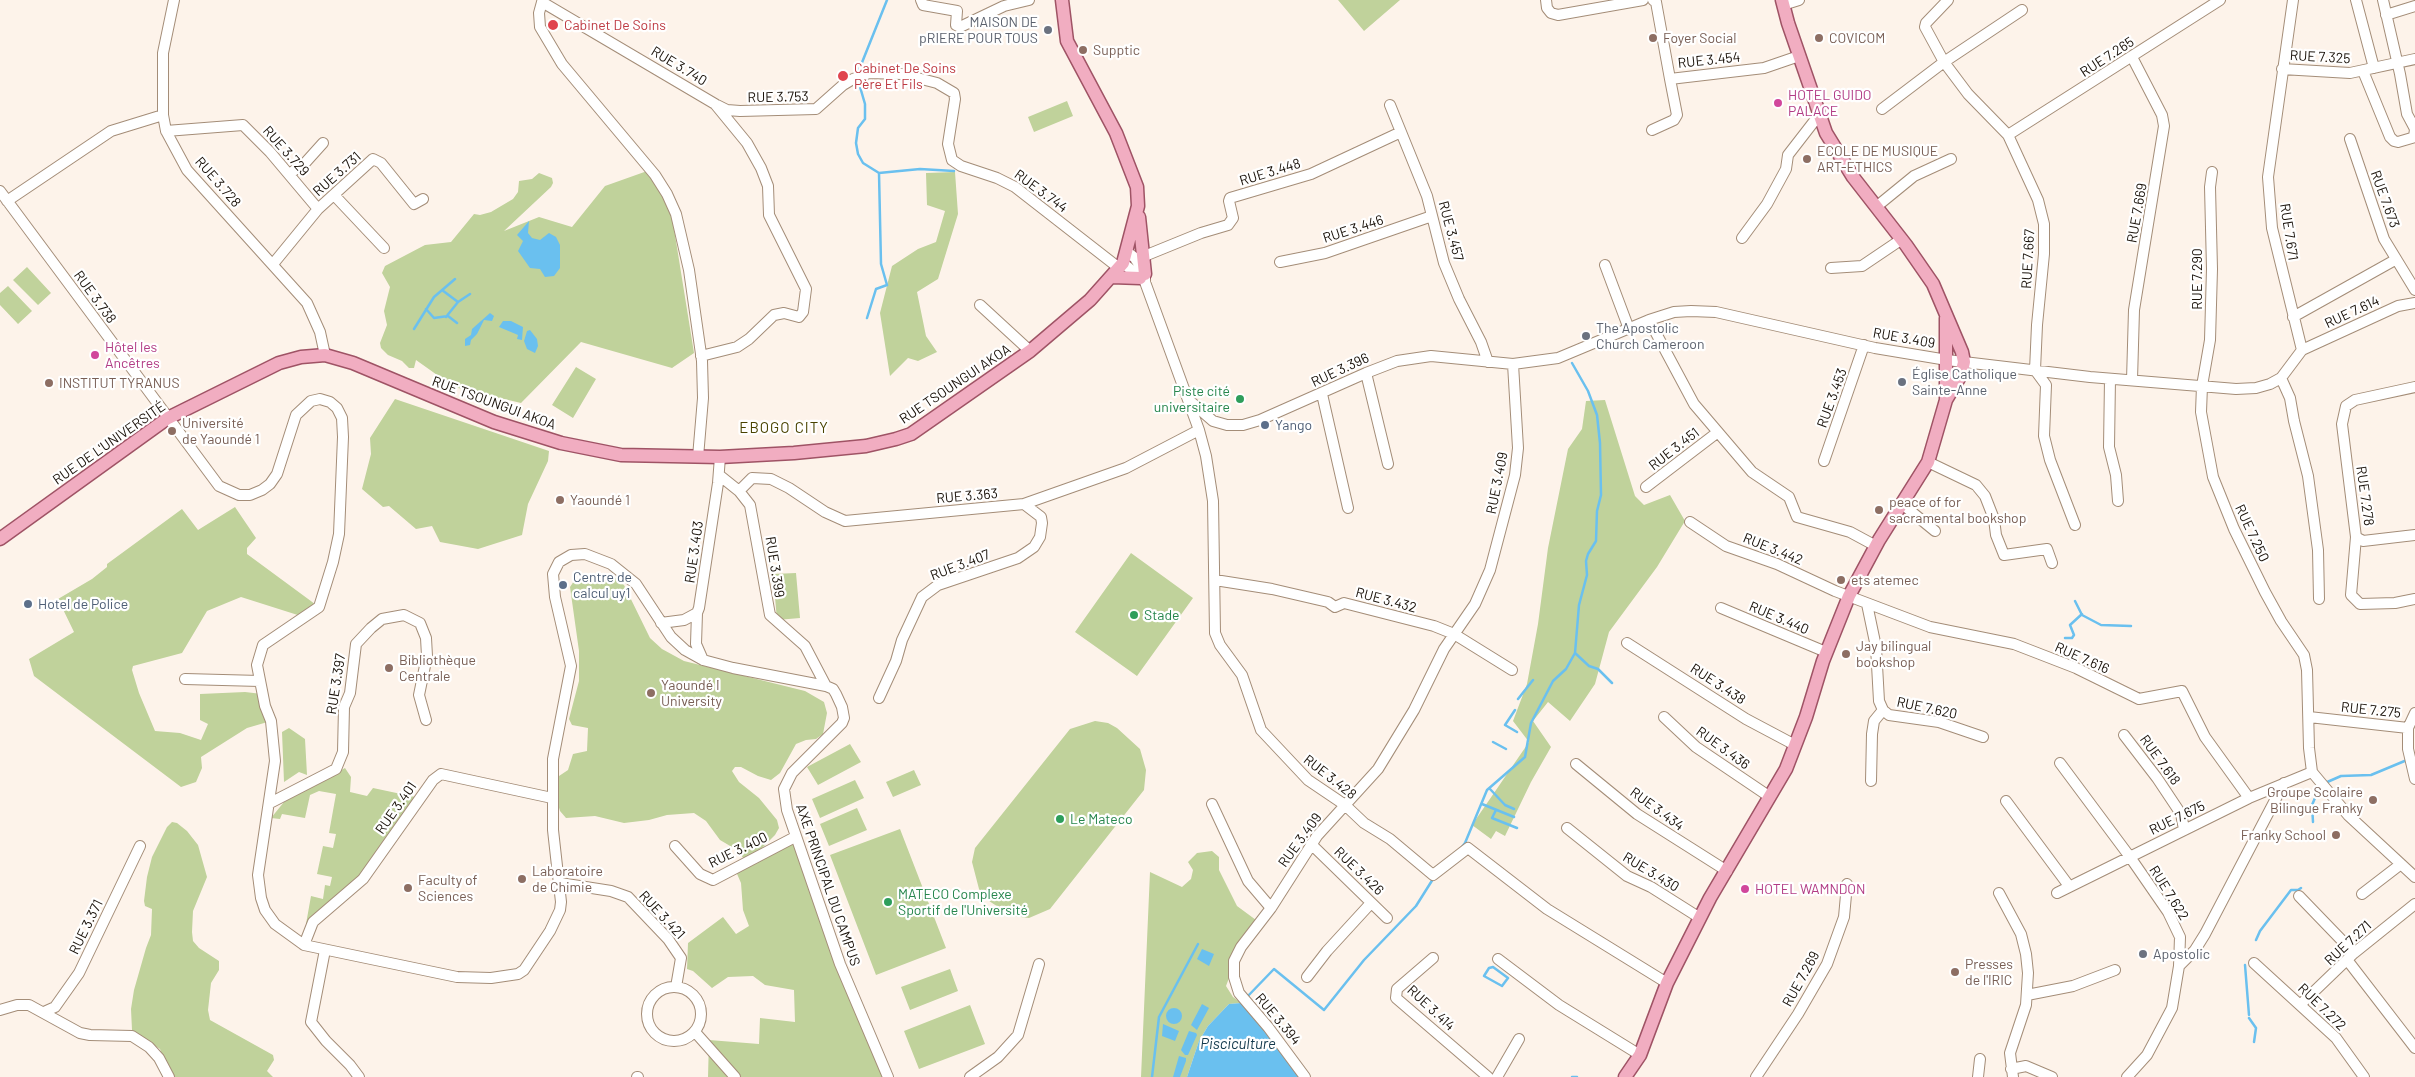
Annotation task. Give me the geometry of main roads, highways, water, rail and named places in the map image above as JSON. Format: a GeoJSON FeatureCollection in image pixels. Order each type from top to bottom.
{"type":"FeatureCollection","features":[{"type":"Feature","properties":{"kind":"main road","name":"RUE TSOUNGUI AKOA"},"geometry":{"type":"LineString","coordinates":[[326,355],[353,363],[494,422],[561,443],[621,455],[720,457],[866,446],[896,440],[924,426],[1030,351],[1090,300],[1120,265],[1138,206],[1137,188],[1116,133],[1067,41],[1062,0]]}},
{"type":"Feature","properties":{"kind":"main road"},"geometry":{"type":"LineString","coordinates":[[1782,2],[1819,115],[1838,155],[1902,239],[1932,284],[1962,352],[1964,362],[1961,375],[1946,400]]}},
{"type":"Feature","properties":{"kind":"main road"},"geometry":{"type":"LineString","coordinates":[[1120,265],[1143,278],[1138,206]]}},
{"type":"Feature","properties":{"kind":"main road"},"geometry":{"type":"LineString","coordinates":[[1625,1077],[1640,1055],[1666,984],[1700,918],[1786,769],[1826,652],[1849,596],[1876,546],[1928,462],[1946,400],[1946,318]]}},
{"type":"Feature","properties":{"kind":"main road","name":"RUE DE L'UNIVERSITÉ"},"geometry":{"type":"LineString","coordinates":[[0,539],[168,418],[279,363],[301,357],[326,355]]}},
{"type":"Feature","properties":{"kind":"water"},"geometry":{"type":"Polygon","coordinates":[[[529,221],[528,233],[532,238],[540,240],[549,233],[556,237],[560,245],[560,268],[554,276],[545,277],[540,269],[530,268],[518,251],[523,241],[517,235],[529,221]]]}},
{"type":"Feature","properties":{"kind":"water"},"geometry":{"type":"Polygon","coordinates":[[[490,313],[494,316],[492,321],[484,320],[477,334],[471,340],[470,345],[465,346],[465,339],[471,335],[472,329],[490,313]]]}},
{"type":"Feature","properties":{"kind":"water"},"geometry":{"type":"Polygon","coordinates":[[[503,321],[511,321],[523,327],[522,340],[517,339],[518,335],[499,327],[503,321]]]}},
{"type":"Feature","properties":{"kind":"water"},"geometry":{"type":"Polygon","coordinates":[[[530,330],[537,339],[538,346],[535,353],[527,349],[524,341],[527,331],[530,330]]]}},
{"type":"Feature","properties":{"kind":"water"},"geometry":{"type":"Polygon","coordinates":[[[1202,949],[1214,954],[1209,966],[1197,959],[1202,949]]]}},
{"type":"Feature","properties":{"kind":"water","name":"Pisciculture"},"geometry":{"type":"Polygon","coordinates":[[[1241,1003],[1262,1022],[1302,1077],[1187,1077],[1199,1041],[1208,1026],[1229,1004],[1241,1003]]]}},
{"type":"Feature","properties":{"kind":"water"},"geometry":{"type":"Polygon","coordinates":[[[1202,1004],[1209,1008],[1197,1030],[1191,1025],[1202,1004]]]}},
{"type":"Feature","properties":{"kind":"water"},"geometry":{"type":"Polygon","coordinates":[[[1171,1008],[1177,1008],[1182,1013],[1180,1022],[1171,1024],[1166,1019],[1166,1013],[1171,1008]]]}},
{"type":"Feature","properties":{"kind":"water"},"geometry":{"type":"Polygon","coordinates":[[[1163,1024],[1179,1031],[1175,1041],[1162,1036],[1163,1024]]]}},
{"type":"Feature","properties":{"kind":"water"},"geometry":{"type":"Polygon","coordinates":[[[1189,1031],[1197,1035],[1188,1055],[1185,1055],[1181,1050],[1189,1031]]]}},
{"type":"Feature","properties":{"kind":"water"},"geometry":{"type":"Polygon","coordinates":[[[1179,1056],[1186,1058],[1186,1061],[1180,1077],[1173,1077],[1179,1056]]]}},
{"type":"Feature","properties":{"kind":"waterway"},"geometry":{"type":"LineString","coordinates":[[857,75],[887,0]]}},
{"type":"Feature","properties":{"kind":"waterway"},"geometry":{"type":"LineString","coordinates":[[858,80],[865,104],[865,119],[858,128],[856,143],[858,154],[863,163],[879,173],[920,169],[954,171]]}},
{"type":"Feature","properties":{"kind":"waterway"},"geometry":{"type":"LineString","coordinates":[[867,318],[876,289],[887,285],[881,264],[879,173]]}},
{"type":"Feature","properties":{"kind":"waterway"},"geometry":{"type":"LineString","coordinates":[[414,329],[434,297],[455,279]]}},
{"type":"Feature","properties":{"kind":"waterway"},"geometry":{"type":"LineString","coordinates":[[442,290],[458,302]]}},
{"type":"Feature","properties":{"kind":"waterway"},"geometry":{"type":"LineString","coordinates":[[446,317],[458,302],[470,294]]}},
{"type":"Feature","properties":{"kind":"waterway"},"geometry":{"type":"LineString","coordinates":[[426,309],[434,318],[448,316],[457,323]]}},
{"type":"Feature","properties":{"kind":"waterway"},"geometry":{"type":"LineString","coordinates":[[1462,847],[1487,790],[1525,757],[1531,723],[1553,681],[1566,669],[1575,653],[1579,605],[1587,575],[1586,561],[1596,541],[1597,511],[1601,495],[1600,443],[1597,415],[1588,391],[1572,363]]}},
{"type":"Feature","properties":{"kind":"waterway"},"geometry":{"type":"LineString","coordinates":[[2075,601],[2082,615],[2101,625],[2131,626]]}},
{"type":"Feature","properties":{"kind":"waterway"},"geometry":{"type":"LineString","coordinates":[[2065,638],[2072,638],[2074,635],[2070,625],[2082,614]]}},
{"type":"Feature","properties":{"kind":"waterway"},"geometry":{"type":"LineString","coordinates":[[1575,653],[1589,666],[1598,669],[1612,683]]}},
{"type":"Feature","properties":{"kind":"waterway"},"geometry":{"type":"LineString","coordinates":[[1518,699],[1533,680]]}},
{"type":"Feature","properties":{"kind":"waterway"},"geometry":{"type":"LineString","coordinates":[[1515,710],[1505,725],[1517,732]]}},
{"type":"Feature","properties":{"kind":"waterway"},"geometry":{"type":"LineString","coordinates":[[1493,742],[1506,749]]}},
{"type":"Feature","properties":{"kind":"waterway"},"geometry":{"type":"LineString","coordinates":[[2325,783],[2341,776],[2371,775],[2407,760]]}},
{"type":"Feature","properties":{"kind":"waterway"},"geometry":{"type":"LineString","coordinates":[[1490,789],[1505,805],[1514,809]]}},
{"type":"Feature","properties":{"kind":"waterway"},"geometry":{"type":"LineString","coordinates":[[2313,822],[2312,805],[2318,791]]}},
{"type":"Feature","properties":{"kind":"waterway"},"geometry":{"type":"LineString","coordinates":[[1482,804],[1514,817]]}},
{"type":"Feature","properties":{"kind":"waterway"},"geometry":{"type":"LineString","coordinates":[[1496,810],[1492,818],[1517,828]]}},
{"type":"Feature","properties":{"kind":"waterway"},"geometry":{"type":"LineString","coordinates":[[1246,998],[1274,969],[1324,1010],[1364,960],[1416,906],[1433,879]]}},
{"type":"Feature","properties":{"kind":"waterway"},"geometry":{"type":"LineString","coordinates":[[2256,940],[2260,931],[2291,890],[2301,888]]}},
{"type":"Feature","properties":{"kind":"waterway"},"geometry":{"type":"LineString","coordinates":[[1152,1077],[1159,1017],[1198,944]]}},
{"type":"Feature","properties":{"kind":"waterway"},"geometry":{"type":"LineString","coordinates":[[2245,965],[2249,1015]]}},
{"type":"Feature","properties":{"kind":"waterway"},"geometry":{"type":"LineString","coordinates":[[1493,967],[1508,978],[1502,986],[1484,976],[1489,968],[1493,967]]}},
{"type":"Feature","properties":{"kind":"waterway"},"geometry":{"type":"LineString","coordinates":[[2249,1018],[2256,1028],[2254,1042]]}},
{"type":"Feature","properties":{"kind":"waterway"},"geometry":{"type":"LineString","coordinates":[[1572,1077],[1577,1077]]}},
{"type":"Feature","properties":{"kind":"place","name":"Cabinet De Soins"},"geometry":{"type":"Point","coordinates":[553,25]}},
{"type":"Feature","properties":{"kind":"place","name":"MAISON DE pRIERE POUR TOUS"},"geometry":{"type":"Point","coordinates":[1048,30]}},
{"type":"Feature","properties":{"kind":"place","name":"Foyer Social"},"geometry":{"type":"Point","coordinates":[1653,38]}},
{"type":"Feature","properties":{"kind":"place","name":"COVICOM"},"geometry":{"type":"Point","coordinates":[1819,38]}},
{"type":"Feature","properties":{"kind":"place","name":"Supptic"},"geometry":{"type":"Point","coordinates":[1083,50]}},
{"type":"Feature","properties":{"kind":"place","name":"Cabinet De Soins Père Et Fils"},"geometry":{"type":"Point","coordinates":[843,76]}},
{"type":"Feature","properties":{"kind":"place","name":"HOTEL GUIDO PALACE"},"geometry":{"type":"Point","coordinates":[1778,103]}},
{"type":"Feature","properties":{"kind":"place","name":"ECOLE DE MUSIQUE ART-ETHICS"},"geometry":{"type":"Point","coordinates":[1807,159]}},
{"type":"Feature","properties":{"kind":"place","name":"The Apostolic Church Cameroon"},"geometry":{"type":"Point","coordinates":[1586,336]}},
{"type":"Feature","properties":{"kind":"place","name":"Hôtel les Ancêtres"},"geometry":{"type":"Point","coordinates":[95,355]}},
{"type":"Feature","properties":{"kind":"place","name":"Église Catholique Sainte-Anne"},"geometry":{"type":"Point","coordinates":[1902,382]}},
{"type":"Feature","properties":{"kind":"place","name":"INSTITUT TYRANUS"},"geometry":{"type":"Point","coordinates":[49,383]}},
{"type":"Feature","properties":{"kind":"place","name":"Piste cité universitaire"},"geometry":{"type":"Point","coordinates":[1240,399]}},
{"type":"Feature","properties":{"kind":"place","name":"Yango"},"geometry":{"type":"Point","coordinates":[1265,425]}},
{"type":"Feature","properties":{"kind":"place","name":"Université de Yaoundé 1"},"geometry":{"type":"Point","coordinates":[172,431]}},
{"type":"Feature","properties":{"kind":"place","name":"Yaoundé 1"},"geometry":{"type":"Point","coordinates":[560,500]}},
{"type":"Feature","properties":{"kind":"place","name":"peace of for sacramental bookshop"},"geometry":{"type":"Point","coordinates":[1879,510]}},
{"type":"Feature","properties":{"kind":"place","name":"ets atemec"},"geometry":{"type":"Point","coordinates":[1841,580]}},
{"type":"Feature","properties":{"kind":"place","name":"Centre de calcul uy1"},"geometry":{"type":"Point","coordinates":[563,585]}},
{"type":"Feature","properties":{"kind":"place","name":"Hotel de Police"},"geometry":{"type":"Point","coordinates":[28,604]}},
{"type":"Feature","properties":{"kind":"place","name":"Stade"},"geometry":{"type":"Point","coordinates":[1134,615]}},
{"type":"Feature","properties":{"kind":"place","name":"Jay bilingual bookshop"},"geometry":{"type":"Point","coordinates":[1846,654]}},
{"type":"Feature","properties":{"kind":"place","name":"Bibliothèque Centrale"},"geometry":{"type":"Point","coordinates":[389,668]}},
{"type":"Feature","properties":{"kind":"place","name":"Yaoundé I University"},"geometry":{"type":"Point","coordinates":[651,693]}},
{"type":"Feature","properties":{"kind":"place","name":"Groupe Scolaire Bilingue Franky"},"geometry":{"type":"Point","coordinates":[2373,800]}},
{"type":"Feature","properties":{"kind":"place","name":"Le Mateco"},"geometry":{"type":"Point","coordinates":[1060,819]}},
{"type":"Feature","properties":{"kind":"place","name":"Franky School"},"geometry":{"type":"Point","coordinates":[2336,835]}},
{"type":"Feature","properties":{"kind":"place","name":"Laboratoire de Chimie"},"geometry":{"type":"Point","coordinates":[522,879]}},
{"type":"Feature","properties":{"kind":"place","name":"Faculty of Sciences"},"geometry":{"type":"Point","coordinates":[408,888]}},
{"type":"Feature","properties":{"kind":"place","name":"HOTEL WAMNDON"},"geometry":{"type":"Point","coordinates":[1745,889]}},
{"type":"Feature","properties":{"kind":"place","name":"MATECO Complexe Sportif de l'Université"},"geometry":{"type":"Point","coordinates":[888,902]}},
{"type":"Feature","properties":{"kind":"place","name":"Apostolic"},"geometry":{"type":"Point","coordinates":[2143,954]}},
{"type":"Feature","properties":{"kind":"place","name":"Presses de l'IRIC"},"geometry":{"type":"Point","coordinates":[1955,972]}},
{"type":"Feature","properties":{"kind":"district","name":"EBOGO CITY"},"geometry":{"type":"Point","coordinates":[784,428]}}]}
